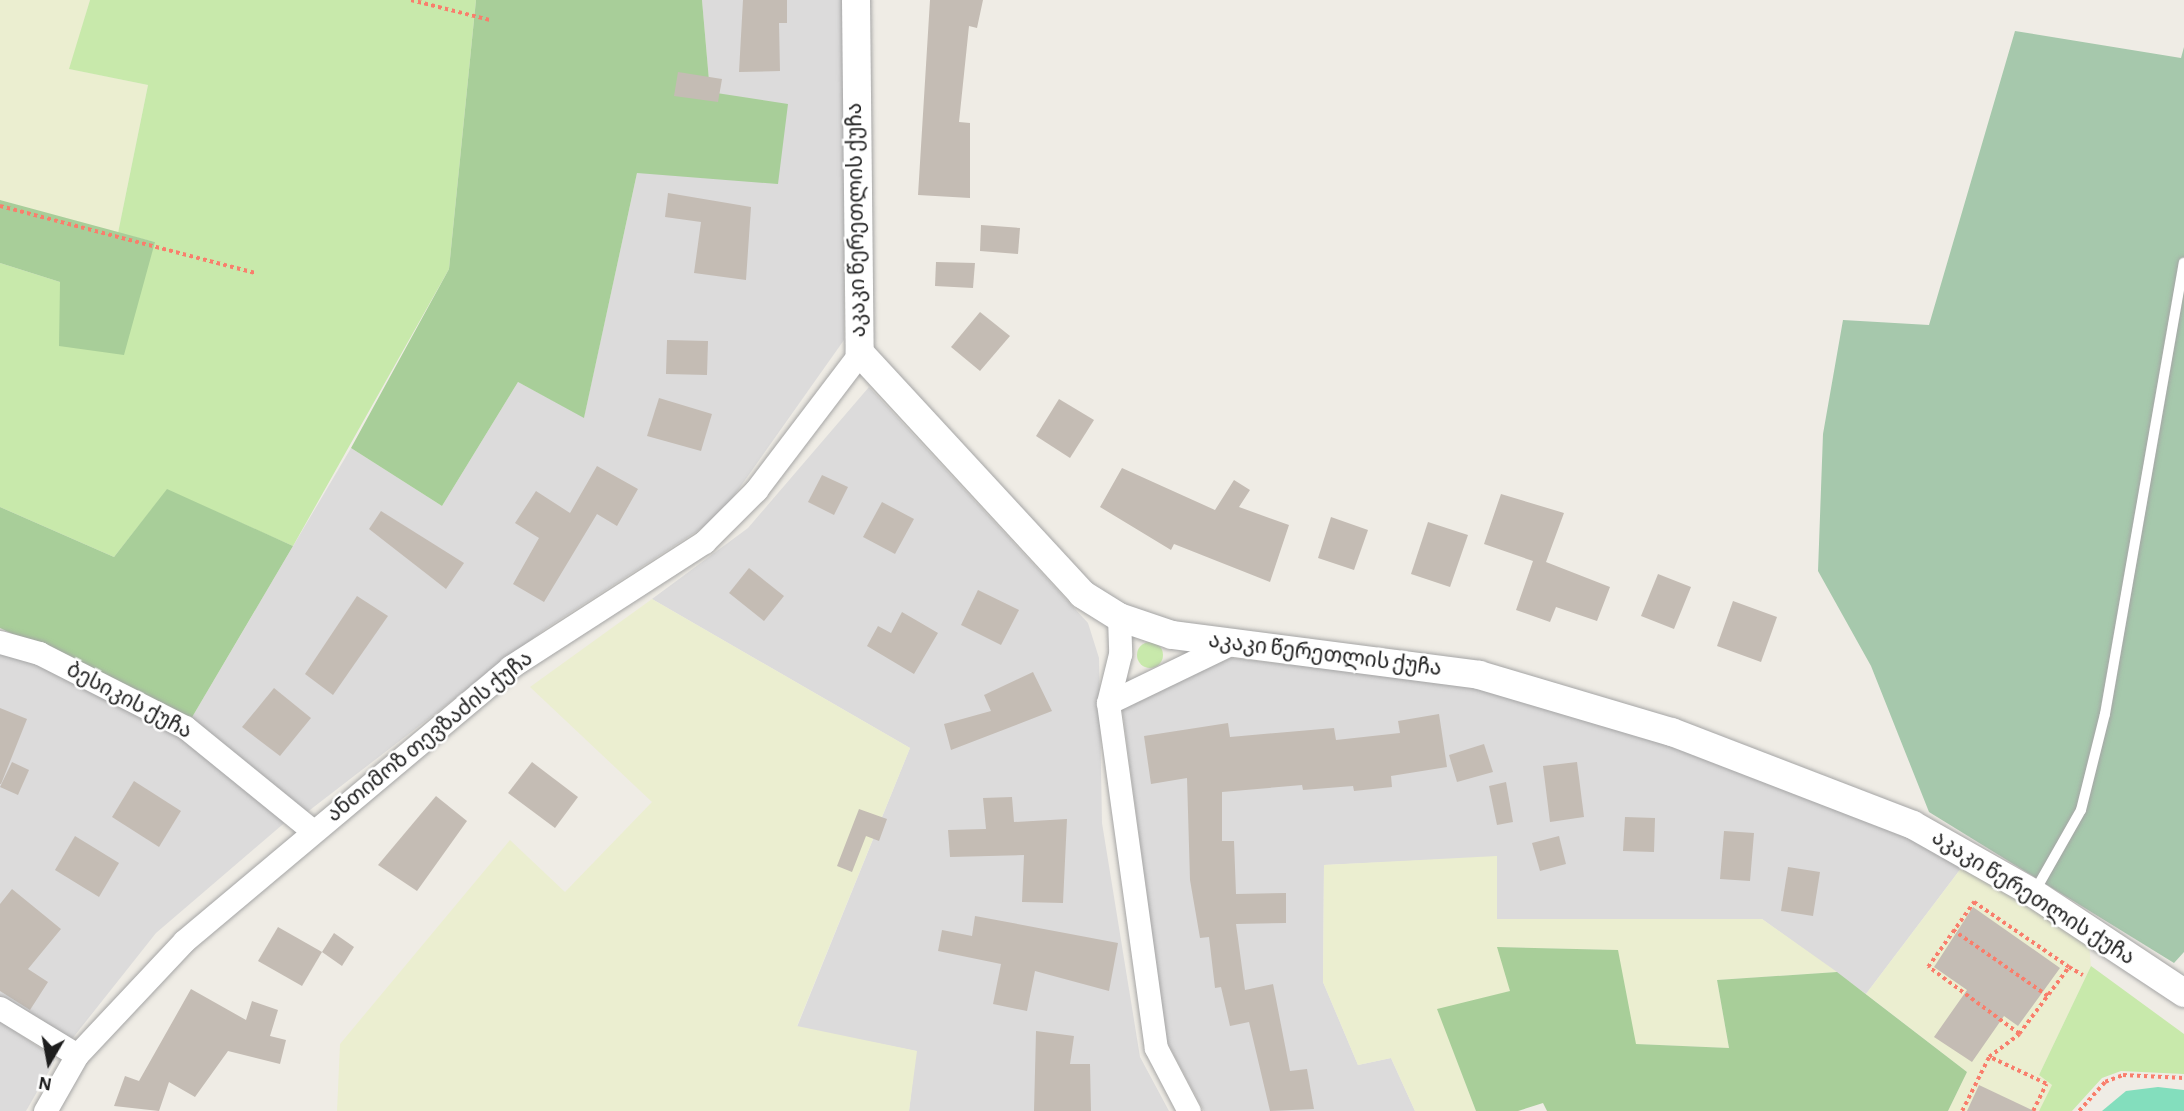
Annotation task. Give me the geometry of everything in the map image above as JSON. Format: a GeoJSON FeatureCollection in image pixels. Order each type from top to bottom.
{"type":"FeatureCollection","features":[{"type":"Feature","properties":{"kind":"street","name":"აკაკი წერეთლის ქუჩა"},"geometry":{"type":"LineString","coordinates":[[856,0],[860,353],[1045,557],[1082,594],[1119,617],[1172,635],[1479,675],[1672,732],[1913,825],[2033,894],[2184,993]]}},
{"type":"Feature","properties":{"kind":"street","name":"ანთიმოზ თევზაძის ქუჩა"},"geometry":{"type":"LineString","coordinates":[[45,1111],[77,1055],[184,941],[510,667],[704,542],[756,490],[860,353]]}},
{"type":"Feature","properties":{"kind":"street"},"geometry":{"type":"LineString","coordinates":[[1119,617],[1121,654],[1108,703],[1156,1048],[1189,1111]]}},
{"type":"Feature","properties":{"kind":"street","name":"ბესიკის ქუჩა"},"geometry":{"type":"LineString","coordinates":[[0,642],[39,653],[185,727],[313,831]]}},
{"type":"Feature","properties":{"kind":"street"},"geometry":{"type":"LineString","coordinates":[[1108,703],[1232,643]]}},
{"type":"Feature","properties":{"kind":"street"},"geometry":{"type":"LineString","coordinates":[[0,1007],[77,1055]]}},
{"type":"Feature","properties":{"kind":"lane"},"geometry":{"type":"LineString","coordinates":[[2033,894],[2081,810],[2105,714],[2184,263]]}},
{"type":"Feature","properties":{"kind":"path"},"geometry":{"type":"LineString","coordinates":[[411,0],[490,20]]}},
{"type":"Feature","properties":{"kind":"path"},"geometry":{"type":"LineString","coordinates":[[0,206],[255,273]]}},
{"type":"Feature","properties":{"kind":"path"},"geometry":{"type":"LineString","coordinates":[[2020,1034],[1928,967],[1974,902],[2083,975]]}},
{"type":"Feature","properties":{"kind":"path"},"geometry":{"type":"LineString","coordinates":[[1953,930],[2048,996]]}},
{"type":"Feature","properties":{"kind":"path"},"geometry":{"type":"LineString","coordinates":[[1962,1111],[1989,1056],[2020,1034],[2068,967]]}},
{"type":"Feature","properties":{"kind":"path"},"geometry":{"type":"LineString","coordinates":[[1989,1056],[2046,1084],[2033,1111]]}},
{"type":"Feature","properties":{"kind":"path"},"geometry":{"type":"LineString","coordinates":[[2079,1111],[2105,1082],[2123,1076],[2184,1078]]}},
{"type":"Feature","properties":{"kind":"shaded area"},"geometry":{"type":"Polygon","coordinates":[[[702,0],[844,0],[844,340],[719,517],[545,629],[306,813],[191,719],[351,448],[442,506],[518,382],[584,417],[637,173],[710,93],[702,0]]]}},
{"type":"Feature","properties":{"kind":"shaded area"},"geometry":{"type":"Polygon","coordinates":[[[869,387],[1088,623],[1099,658],[1102,823],[1140,1057],[1169,1111],[909,1111],[916,1051],[797,1027],[910,748],[652,599],[748,528],[869,387]]]}},
{"type":"Feature","properties":{"kind":"shaded area"},"geometry":{"type":"Polygon","coordinates":[[[0,649],[34,658],[183,734],[289,819],[156,933],[68,1044],[0,1000],[0,649]]]}},
{"type":"Feature","properties":{"kind":"shaded area"},"geometry":{"type":"Polygon","coordinates":[[[1230,658],[1478,685],[1670,740],[1908,836],[1962,867],[1866,994],[1762,919],[1496,919],[1497,857],[1324,865],[1323,982],[1358,1065],[1391,1058],[1415,1111],[1204,1111],[1166,1040],[1122,706],[1230,658]]]}},
{"type":"Feature","properties":{"kind":"shaded area"},"geometry":{"type":"Polygon","coordinates":[[[0,1021],[56,1059],[26,1111],[0,1111],[0,1021]]]}},
{"type":"Feature","properties":{"kind":"green space"},"geometry":{"type":"Polygon","coordinates":[[[0,0],[90,0],[70,69],[148,85],[118,233],[0,200],[0,0]]]}},
{"type":"Feature","properties":{"kind":"green space"},"geometry":{"type":"Polygon","coordinates":[[[90,0],[476,0],[449,269],[293,546],[167,490],[114,557],[0,507],[0,263],[60,282],[155,242],[118,233],[148,85],[69,69],[90,0]]]}},
{"type":"Feature","properties":{"kind":"green space"},"geometry":{"type":"Polygon","coordinates":[[[476,0],[702,0],[710,92],[788,104],[778,184],[637,173],[584,418],[518,382],[442,506],[351,448],[449,269],[476,0]]]}},
{"type":"Feature","properties":{"kind":"green space"},"geometry":{"type":"Polygon","coordinates":[[[2015,31],[2181,58],[2184,47],[2184,952],[2174,963],[1929,812],[1871,666],[1818,571],[1823,434],[1843,320],[1929,325],[2015,31]]]}},
{"type":"Feature","properties":{"kind":"green space"},"geometry":{"type":"Polygon","coordinates":[[[0,200],[155,242],[124,355],[59,346],[60,282],[0,263],[0,200]]]}},
{"type":"Feature","properties":{"kind":"green space"},"geometry":{"type":"Polygon","coordinates":[[[167,489],[293,546],[191,719],[0,628],[0,507],[114,557],[167,489]]]}},
{"type":"Feature","properties":{"kind":"green space"},"geometry":{"type":"Polygon","coordinates":[[[652,599],[910,748],[797,1026],[917,1051],[909,1111],[337,1111],[340,1044],[510,840],[565,892],[652,802],[530,687],[652,599]]]}},
{"type":"Feature","properties":{"kind":"green space"},"geometry":{"type":"Polygon","coordinates":[[[1150,642],[1159,646],[1163,655],[1159,664],[1150,668],[1141,664],[1137,655],[1141,646],[1150,642]]]}},
{"type":"Feature","properties":{"kind":"green space"},"geometry":{"type":"Polygon","coordinates":[[[1497,856],[1497,919],[1762,919],[1837,972],[1717,980],[1729,1048],[1635,1044],[1617,950],[1498,947],[1511,991],[1438,1010],[1476,1111],[1415,1111],[1391,1058],[1358,1065],[1323,982],[1324,865],[1497,856]]]}},
{"type":"Feature","properties":{"kind":"green space"},"geometry":{"type":"Polygon","coordinates":[[[1962,867],[2089,944],[2091,966],[2039,1075],[2052,1085],[2039,1111],[1948,1111],[1967,1072],[1866,994],[1962,867]]]}},
{"type":"Feature","properties":{"kind":"green space"},"geometry":{"type":"Polygon","coordinates":[[[1497,947],[1618,950],[1636,1044],[1729,1048],[1717,980],[1837,972],[1967,1072],[1948,1111],[1547,1111],[1543,1103],[1518,1111],[1476,1111],[1437,1009],[1510,991],[1497,947]]]}},
{"type":"Feature","properties":{"kind":"green space"},"geometry":{"type":"Polygon","coordinates":[[[2091,966],[2184,1034],[2184,1074],[2121,1071],[2102,1078],[2072,1111],[2039,1111],[2052,1085],[2039,1075],[2091,966]]]}},
{"type":"Feature","properties":{"kind":"green space"},"geometry":{"type":"Polygon","coordinates":[[[2158,1087],[2184,1090],[2184,1111],[2102,1111],[2126,1091],[2158,1087]]]}},
{"type":"Feature","properties":{"kind":"building"},"geometry":{"type":"Polygon","coordinates":[[[743,0],[787,0],[787,23],[779,23],[780,71],[739,72],[743,0]]]}},
{"type":"Feature","properties":{"kind":"building"},"geometry":{"type":"Polygon","coordinates":[[[930,0],[983,0],[977,28],[969,26],[959,122],[970,123],[970,198],[918,195],[930,0]]]}},
{"type":"Feature","properties":{"kind":"building"},"geometry":{"type":"Polygon","coordinates":[[[678,72],[722,79],[718,102],[674,96],[678,72]]]}},
{"type":"Feature","properties":{"kind":"building"},"geometry":{"type":"Polygon","coordinates":[[[668,193],[751,207],[746,280],[694,273],[701,222],[665,217],[668,193]]]}},
{"type":"Feature","properties":{"kind":"building"},"geometry":{"type":"Polygon","coordinates":[[[981,225],[1020,228],[1018,254],[980,251],[981,225]]]}},
{"type":"Feature","properties":{"kind":"building"},"geometry":{"type":"Polygon","coordinates":[[[936,262],[975,263],[973,288],[935,286],[936,262]]]}},
{"type":"Feature","properties":{"kind":"building"},"geometry":{"type":"Polygon","coordinates":[[[980,312],[1010,336],[980,371],[951,347],[980,312]]]}},
{"type":"Feature","properties":{"kind":"building"},"geometry":{"type":"Polygon","coordinates":[[[667,340],[708,341],[707,375],[666,374],[667,340]]]}},
{"type":"Feature","properties":{"kind":"building"},"geometry":{"type":"Polygon","coordinates":[[[659,398],[712,414],[701,451],[647,436],[659,398]]]}},
{"type":"Feature","properties":{"kind":"building"},"geometry":{"type":"Polygon","coordinates":[[[1059,399],[1094,420],[1070,458],[1036,436],[1059,399]]]}},
{"type":"Feature","properties":{"kind":"building"},"geometry":{"type":"Polygon","coordinates":[[[597,466],[638,489],[617,526],[597,514],[544,602],[513,584],[539,538],[515,523],[536,491],[570,513],[597,466]]]}},
{"type":"Feature","properties":{"kind":"building"},"geometry":{"type":"Polygon","coordinates":[[[1122,468],[1215,510],[1234,480],[1250,490],[1239,507],[1289,525],[1270,582],[1174,544],[1171,550],[1100,507],[1122,468]]]}},
{"type":"Feature","properties":{"kind":"building"},"geometry":{"type":"Polygon","coordinates":[[[822,475],[848,487],[834,515],[808,502],[822,475]]]}},
{"type":"Feature","properties":{"kind":"building"},"geometry":{"type":"Polygon","coordinates":[[[1501,494],[1564,513],[1546,562],[1610,587],[1597,621],[1556,607],[1550,622],[1516,610],[1533,561],[1484,544],[1501,494]]]}},
{"type":"Feature","properties":{"kind":"building"},"geometry":{"type":"Polygon","coordinates":[[[882,502],[914,519],[895,554],[863,537],[882,502]]]}},
{"type":"Feature","properties":{"kind":"building"},"geometry":{"type":"Polygon","coordinates":[[[381,511],[464,563],[446,589],[369,529],[381,511]]]}},
{"type":"Feature","properties":{"kind":"building"},"geometry":{"type":"Polygon","coordinates":[[[1331,517],[1368,530],[1354,570],[1318,558],[1331,517]]]}},
{"type":"Feature","properties":{"kind":"building"},"geometry":{"type":"Polygon","coordinates":[[[1428,522],[1468,535],[1450,587],[1411,574],[1428,522]]]}},
{"type":"Feature","properties":{"kind":"building"},"geometry":{"type":"Polygon","coordinates":[[[749,568],[784,596],[764,621],[729,593],[749,568]]]}},
{"type":"Feature","properties":{"kind":"building"},"geometry":{"type":"Polygon","coordinates":[[[1658,574],[1691,587],[1674,629],[1641,616],[1658,574]]]}},
{"type":"Feature","properties":{"kind":"building"},"geometry":{"type":"Polygon","coordinates":[[[978,590],[1019,610],[1001,645],[961,625],[978,590]]]}},
{"type":"Feature","properties":{"kind":"building"},"geometry":{"type":"Polygon","coordinates":[[[357,596],[388,616],[333,695],[305,674],[357,596]]]}},
{"type":"Feature","properties":{"kind":"building"},"geometry":{"type":"Polygon","coordinates":[[[1733,601],[1777,617],[1761,662],[1717,646],[1733,601]]]}},
{"type":"Feature","properties":{"kind":"building"},"geometry":{"type":"Polygon","coordinates":[[[902,612],[938,633],[914,674],[867,646],[878,626],[891,633],[902,612]]]}},
{"type":"Feature","properties":{"kind":"building"},"geometry":{"type":"Polygon","coordinates":[[[1033,672],[1052,711],[951,750],[944,724],[991,711],[984,695],[1033,672]]]}},
{"type":"Feature","properties":{"kind":"building"},"geometry":{"type":"Polygon","coordinates":[[[274,688],[311,718],[280,756],[242,727],[274,688]]]}},
{"type":"Feature","properties":{"kind":"building"},"geometry":{"type":"Polygon","coordinates":[[[0,708],[27,719],[1,784],[0,784],[0,708]]]}},
{"type":"Feature","properties":{"kind":"building"},"geometry":{"type":"Polygon","coordinates":[[[1439,714],[1447,767],[1391,776],[1392,787],[1354,791],[1353,786],[1303,790],[1302,785],[1222,792],[1222,841],[1234,841],[1236,894],[1286,893],[1286,923],[1236,924],[1245,990],[1273,984],[1290,1071],[1307,1069],[1314,1109],[1270,1111],[1249,1022],[1230,1026],[1221,987],[1215,988],[1209,937],[1200,938],[1190,880],[1187,778],[1151,784],[1144,736],[1228,723],[1230,737],[1334,728],[1336,740],[1400,733],[1398,721],[1439,714]]]}},
{"type":"Feature","properties":{"kind":"building"},"geometry":{"type":"Polygon","coordinates":[[[1484,744],[1493,772],[1457,782],[1449,755],[1484,744]]]}},
{"type":"Feature","properties":{"kind":"building"},"geometry":{"type":"Polygon","coordinates":[[[12,762],[29,770],[18,795],[0,787],[12,762]]]}},
{"type":"Feature","properties":{"kind":"building"},"geometry":{"type":"Polygon","coordinates":[[[532,762],[578,797],[555,828],[508,793],[532,762]]]}},
{"type":"Feature","properties":{"kind":"building"},"geometry":{"type":"Polygon","coordinates":[[[1577,762],[1584,817],[1550,822],[1543,766],[1577,762]]]}},
{"type":"Feature","properties":{"kind":"building"},"geometry":{"type":"Polygon","coordinates":[[[134,781],[181,811],[159,847],[112,817],[134,781]]]}},
{"type":"Feature","properties":{"kind":"building"},"geometry":{"type":"Polygon","coordinates":[[[1506,782],[1513,822],[1497,825],[1489,786],[1506,782]]]}},
{"type":"Feature","properties":{"kind":"building"},"geometry":{"type":"Polygon","coordinates":[[[436,796],[467,821],[417,891],[378,865],[436,796]]]}},
{"type":"Feature","properties":{"kind":"building"},"geometry":{"type":"Polygon","coordinates":[[[1012,797],[1014,822],[1067,819],[1063,903],[1022,902],[1024,855],[950,857],[948,830],[986,829],[983,798],[1012,797]]]}},
{"type":"Feature","properties":{"kind":"building"},"geometry":{"type":"Polygon","coordinates":[[[859,809],[887,819],[879,841],[866,836],[852,872],[837,866],[859,809]]]}},
{"type":"Feature","properties":{"kind":"building"},"geometry":{"type":"Polygon","coordinates":[[[1625,817],[1655,818],[1654,852],[1623,851],[1625,817]]]}},
{"type":"Feature","properties":{"kind":"building"},"geometry":{"type":"Polygon","coordinates":[[[1724,831],[1754,833],[1750,881],[1720,879],[1724,831]]]}},
{"type":"Feature","properties":{"kind":"building"},"geometry":{"type":"Polygon","coordinates":[[[75,836],[119,863],[99,897],[55,870],[75,836]]]}},
{"type":"Feature","properties":{"kind":"building"},"geometry":{"type":"Polygon","coordinates":[[[1559,836],[1566,864],[1540,871],[1532,843],[1559,836]]]}},
{"type":"Feature","properties":{"kind":"building"},"geometry":{"type":"Polygon","coordinates":[[[1788,867],[1820,872],[1813,916],[1781,911],[1788,867]]]}},
{"type":"Feature","properties":{"kind":"building"},"geometry":{"type":"Polygon","coordinates":[[[12,889],[61,929],[28,969],[48,982],[30,1010],[0,991],[0,904],[12,889]]]}},
{"type":"Feature","properties":{"kind":"building"},"geometry":{"type":"Polygon","coordinates":[[[1973,907],[2060,968],[2018,1026],[2004,1016],[1972,1062],[1934,1037],[1967,990],[1934,967],[1973,907]]]}},
{"type":"Feature","properties":{"kind":"building"},"geometry":{"type":"Polygon","coordinates":[[[975,916],[1118,943],[1109,991],[1035,971],[1027,1011],[993,1004],[1001,964],[938,951],[942,930],[972,936],[975,916]]]}},
{"type":"Feature","properties":{"kind":"building"},"geometry":{"type":"Polygon","coordinates":[[[278,927],[322,952],[302,986],[258,961],[278,927]]]}},
{"type":"Feature","properties":{"kind":"building"},"geometry":{"type":"Polygon","coordinates":[[[334,933],[354,947],[342,966],[322,952],[334,933]]]}},
{"type":"Feature","properties":{"kind":"building"},"geometry":{"type":"Polygon","coordinates":[[[191,989],[246,1020],[252,1001],[278,1010],[270,1036],[286,1040],[280,1064],[228,1051],[195,1097],[169,1082],[159,1111],[114,1106],[125,1076],[139,1081],[191,989]]]}},
{"type":"Feature","properties":{"kind":"building"},"geometry":{"type":"Polygon","coordinates":[[[1036,1031],[1074,1036],[1070,1064],[1090,1064],[1091,1111],[1034,1111],[1036,1031]]]}},
{"type":"Feature","properties":{"kind":"building"},"geometry":{"type":"Polygon","coordinates":[[[1979,1085],[2034,1111],[1967,1111],[1979,1085]]]}}]}
